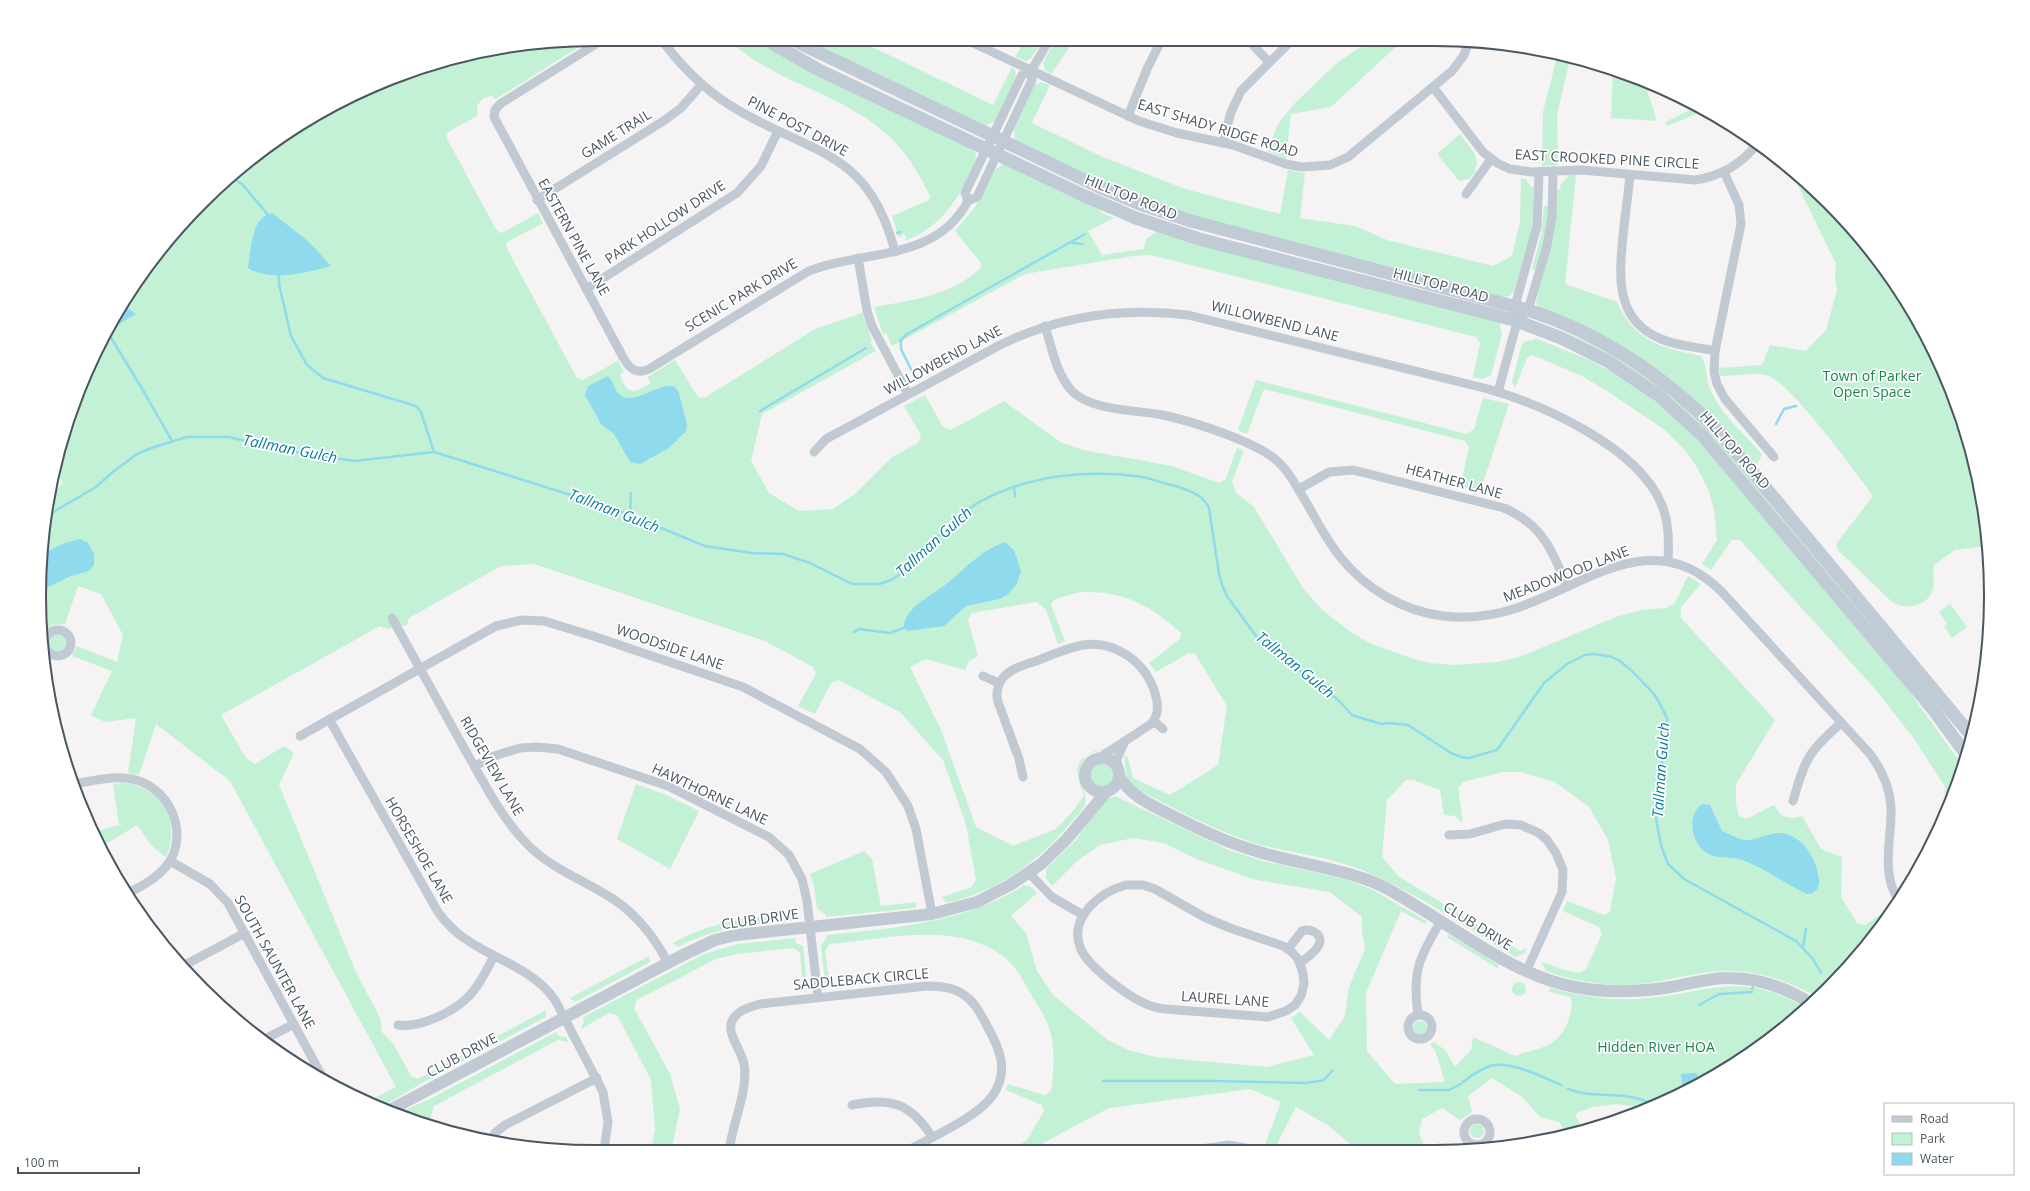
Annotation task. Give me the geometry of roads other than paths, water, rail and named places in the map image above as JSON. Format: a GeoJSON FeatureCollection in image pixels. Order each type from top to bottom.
{"type":"FeatureCollection","features":[{"type":"Feature","properties":{"kind":"main road","name":"HILLTOP ROAD"},"geometry":{"type":"LineString","coordinates":[[777,46],[811,66],[1108,207],[1167,229],[1517,322],[1572,343],[1625,372],[1658,395],[1696,428],[1932,708],[1962,749]]}},
{"type":"Feature","properties":{"kind":"main road","name":"HILLTOP ROAD"},"geometry":{"type":"LineString","coordinates":[[805,46],[1116,194],[1180,218],[1515,306],[1570,326],[1615,348],[1655,374],[1690,403],[1730,444],[1967,730]]}},
{"type":"Feature","properties":{"kind":"street","name":"EASTERN PINE LANE"},"geometry":{"type":"LineString","coordinates":[[593,46],[490,111],[627,365],[635,376]]}},
{"type":"Feature","properties":{"kind":"street","name":"PINE POST DRIVE"},"geometry":{"type":"LineString","coordinates":[[667,46],[702,84],[730,106],[835,159],[856,175],[878,203],[887,223],[896,252]]}},
{"type":"Feature","properties":{"kind":"street","name":"EAST SHADY RIDGE ROAD"},"geometry":{"type":"LineString","coordinates":[[979,46],[1128,116],[1166,130],[1250,150],[1293,166],[1312,168],[1330,165],[1353,153],[1458,65],[1467,47]]}},
{"type":"Feature","properties":{"kind":"street"},"geometry":{"type":"LineString","coordinates":[[991,152],[998,139],[1022,75],[1031,71],[1046,46]]}},
{"type":"Feature","properties":{"kind":"street"},"geometry":{"type":"LineString","coordinates":[[1128,116],[1147,69],[1158,46]]}},
{"type":"Feature","properties":{"kind":"street"},"geometry":{"type":"LineString","coordinates":[[1254,46],[1270,62]]}},
{"type":"Feature","properties":{"kind":"street"},"geometry":{"type":"LineString","coordinates":[[1223,143],[1229,118],[1237,97],[1246,85],[1286,46]]}},
{"type":"Feature","properties":{"kind":"street","name":"GAME TRAIL"},"geometry":{"type":"LineString","coordinates":[[537,200],[665,120],[681,108],[702,84]]}},
{"type":"Feature","properties":{"kind":"street","name":"EAST CROOKED PINE CIRCLE"},"geometry":{"type":"LineString","coordinates":[[1433,87],[1478,146],[1491,159],[1512,170],[1539,172],[1581,170],[1690,181],[1708,178],[1724,172],[1744,159],[1753,148]]}},
{"type":"Feature","properties":{"kind":"street","name":"PARK HOLLOW DRIVE"},"geometry":{"type":"LineString","coordinates":[[586,289],[737,193],[759,168],[778,131]]}},
{"type":"Feature","properties":{"kind":"street","name":"SCENIC PARK DRIVE"},"geometry":{"type":"LineString","coordinates":[[635,376],[649,369],[800,275],[827,264],[896,252],[918,245],[937,235],[953,221],[968,201],[976,196],[991,152]]}},
{"type":"Feature","properties":{"kind":"street"},"geometry":{"type":"LineString","coordinates":[[1466,194],[1491,159]]}},
{"type":"Feature","properties":{"kind":"street"},"geometry":{"type":"LineString","coordinates":[[1517,322],[1528,310],[1549,235],[1553,171]]}},
{"type":"Feature","properties":{"kind":"street"},"geometry":{"type":"LineString","coordinates":[[1498,392],[1517,322],[1515,306],[1537,230],[1539,172]]}},
{"type":"Feature","properties":{"kind":"street"},"geometry":{"type":"LineString","coordinates":[[1724,172],[1738,202],[1741,227],[1715,351],[1714,372],[1721,393],[1774,457]]}},
{"type":"Feature","properties":{"kind":"street"},"geometry":{"type":"LineString","coordinates":[[1630,175],[1620,273],[1621,290],[1626,306],[1637,322],[1655,336],[1670,342],[1715,351]]}},
{"type":"Feature","properties":{"kind":"street"},"geometry":{"type":"LineString","coordinates":[[858,258],[870,321],[908,394]]}},
{"type":"Feature","properties":{"kind":"street","name":"WILLOWBEND LANE"},"geometry":{"type":"LineString","coordinates":[[814,452],[826,439],[908,394],[1000,345],[1045,326],[1106,313],[1151,312],[1188,315],[1498,392],[1529,402],[1565,419],[1622,456],[1643,474],[1653,488],[1665,514],[1668,536],[1668,560]]}},
{"type":"Feature","properties":{"kind":"street","name":"MEADOWOOD LANE"},"geometry":{"type":"LineString","coordinates":[[1045,326],[1061,375],[1073,392],[1081,398],[1098,405],[1177,419],[1244,442],[1265,452],[1278,461],[1288,473],[1333,547],[1352,570],[1378,592],[1413,609],[1455,617],[1491,615],[1517,608],[1627,563],[1647,560],[1668,560],[1697,571],[1715,585],[1874,760],[1887,787],[1891,812],[1889,878],[1895,894]]}},
{"type":"Feature","properties":{"kind":"street","name":"HEATHER LANE"},"geometry":{"type":"LineString","coordinates":[[1299,489],[1329,472],[1353,470],[1504,508],[1521,517],[1541,534],[1550,547],[1567,587]]}},
{"type":"Feature","properties":{"kind":"street","name":"RIDGEVIEW LANE"},"geometry":{"type":"LineString","coordinates":[[392,618],[504,816],[527,844],[551,864],[608,896],[629,911],[650,934],[668,963]]}},
{"type":"Feature","properties":{"kind":"street","name":"WOODSIDE LANE"},"geometry":{"type":"LineString","coordinates":[[300,736],[496,626],[512,622],[533,620],[574,629],[748,689],[860,749],[886,772],[904,798],[914,821],[932,914]]}},
{"type":"Feature","properties":{"kind":"street"},"geometry":{"type":"LineString","coordinates":[[1023,776],[1019,759],[998,702],[997,693],[999,683],[1009,672],[1074,647],[1090,644],[1105,646],[1130,656],[1138,663],[1147,675],[1153,687],[1158,704],[1157,713],[1154,721],[1124,743],[1092,761],[1086,771],[1086,778],[1091,794],[1090,810]]}},
{"type":"Feature","properties":{"kind":"street"},"geometry":{"type":"LineString","coordinates":[[983,676],[999,683]]}},
{"type":"Feature","properties":{"kind":"street","name":"HORSESHOE LANE"},"geometry":{"type":"LineString","coordinates":[[329,719],[434,907],[447,923],[462,937],[540,983],[552,995],[597,1078],[605,1097],[608,1117],[605,1145]]}},
{"type":"Feature","properties":{"kind":"street"},"geometry":{"type":"LineString","coordinates":[[1154,721],[1163,729]]}},
{"type":"Feature","properties":{"kind":"street"},"geometry":{"type":"LineString","coordinates":[[1793,800],[1801,771],[1811,752],[1841,723]]}},
{"type":"Feature","properties":{"kind":"street"},"geometry":{"type":"LineString","coordinates":[[1089,785],[1097,791],[1108,790],[1116,784],[1118,771],[1117,759],[1124,743]]}},
{"type":"Feature","properties":{"kind":"street","name":"HAWTHORNE LANE"},"geometry":{"type":"LineString","coordinates":[[475,766],[507,751],[530,747],[546,747],[566,751],[653,781],[693,798],[763,833],[784,850],[797,868],[802,879],[810,927],[818,997]]}},
{"type":"Feature","properties":{"kind":"street"},"geometry":{"type":"LineString","coordinates":[[1099,758],[1111,760],[1118,771]]}},
{"type":"Feature","properties":{"kind":"street","name":"CLUB DRIVE"},"geometry":{"type":"LineString","coordinates":[[1118,771],[1123,783],[1143,801],[1209,834],[1235,844],[1368,880],[1402,897],[1526,972],[1568,986],[1614,992],[1665,988],[1717,979],[1748,980],[1779,987],[1806,1001]]}},
{"type":"Feature","properties":{"kind":"street"},"geometry":{"type":"LineString","coordinates":[[79,783],[123,778],[143,782],[156,790],[169,805],[176,821],[176,839],[170,861],[155,878],[133,891]]}},
{"type":"Feature","properties":{"kind":"street","name":"CLUB DRIVE"},"geometry":{"type":"LineString","coordinates":[[396,1107],[700,946],[720,939],[750,934],[932,914],[977,902],[1010,885],[1029,873],[1056,850],[1090,810],[1095,807],[1108,790],[1131,799],[1143,801]]}},
{"type":"Feature","properties":{"kind":"street"},"geometry":{"type":"LineString","coordinates":[[1449,835],[1470,834],[1505,824],[1521,825],[1539,833],[1547,840],[1556,853],[1562,870],[1562,892],[1526,972]]}},
{"type":"Feature","properties":{"kind":"street","name":"SOUTH SAUNTER LANE"},"geometry":{"type":"LineString","coordinates":[[170,861],[210,884],[228,903],[318,1069]]}},
{"type":"Feature","properties":{"kind":"street"},"geometry":{"type":"LineString","coordinates":[[1029,873],[1052,898],[1083,915],[1093,903],[1106,893],[1126,886],[1143,885],[1155,889],[1215,922],[1288,949],[1302,931],[1309,929],[1317,934],[1320,940],[1319,946],[1300,964]]}},
{"type":"Feature","properties":{"kind":"street","name":"LAUREL LANE"},"geometry":{"type":"LineString","coordinates":[[1083,915],[1078,943],[1088,961],[1136,999],[1158,1008],[1259,1017],[1276,1016],[1289,1010],[1301,996],[1304,979],[1300,964],[1288,949]]}},
{"type":"Feature","properties":{"kind":"street"},"geometry":{"type":"LineString","coordinates":[[1418,1016],[1416,987],[1418,966],[1423,952],[1441,921]]}},
{"type":"Feature","properties":{"kind":"street"},"geometry":{"type":"LineString","coordinates":[[187,964],[245,933]]}},
{"type":"Feature","properties":{"kind":"street"},"geometry":{"type":"LineString","coordinates":[[398,1025],[419,1024],[463,1001],[473,991],[494,956]]}},
{"type":"Feature","properties":{"kind":"street","name":"SADDLEBACK CIRCLE"},"geometry":{"type":"LineString","coordinates":[[730,1145],[745,1069],[743,1059],[727,1020],[742,1010],[760,1004],[938,986],[960,993],[975,1005],[1000,1052],[1002,1062],[1000,1080],[993,1095],[979,1110],[917,1145]]}},
{"type":"Feature","properties":{"kind":"street"},"geometry":{"type":"LineString","coordinates":[[269,1037],[294,1024]]}},
{"type":"Feature","properties":{"kind":"street"},"geometry":{"type":"LineString","coordinates":[[492,1135],[505,1125],[597,1078]]}},
{"type":"Feature","properties":{"kind":"street"},"geometry":{"type":"LineString","coordinates":[[852,1105],[876,1101],[888,1102],[904,1107],[921,1119],[932,1136]]}},
{"type":"Feature","properties":{"kind":"water"},"geometry":{"type":"Polygon","coordinates":[[[272,213],[308,241],[331,266],[289,275],[267,275],[248,268],[251,244],[256,227],[265,216],[272,213]]]}},
{"type":"Feature","properties":{"kind":"water"},"geometry":{"type":"Polygon","coordinates":[[[128,308],[136,314],[118,325],[128,308]]]}},
{"type":"Feature","properties":{"kind":"water"},"geometry":{"type":"Polygon","coordinates":[[[608,376],[619,394],[628,398],[642,395],[663,387],[675,387],[679,393],[687,425],[686,431],[669,448],[640,464],[630,462],[614,434],[601,424],[585,395],[588,386],[608,376]]]}},
{"type":"Feature","properties":{"kind":"water"},"geometry":{"type":"Polygon","coordinates":[[[80,539],[88,543],[94,554],[94,565],[89,571],[71,576],[46,588],[48,551],[62,544],[80,539]]]}},
{"type":"Feature","properties":{"kind":"water"},"geometry":{"type":"Polygon","coordinates":[[[1005,542],[1014,550],[1021,571],[1017,584],[1008,594],[1000,599],[966,606],[944,626],[907,631],[905,629],[904,624],[906,619],[910,612],[918,604],[945,585],[980,555],[1005,542]]]}},
{"type":"Feature","properties":{"kind":"water"},"geometry":{"type":"Polygon","coordinates":[[[1702,804],[1710,805],[1722,831],[1738,838],[1745,840],[1756,839],[1778,833],[1787,834],[1794,837],[1801,842],[1811,856],[1818,872],[1819,886],[1812,893],[1807,894],[1750,863],[1738,859],[1712,856],[1708,854],[1702,849],[1694,837],[1692,822],[1697,809],[1702,804]]]}},
{"type":"Feature","properties":{"kind":"water"},"geometry":{"type":"Polygon","coordinates":[[[1697,1073],[1697,1077],[1682,1086],[1681,1074],[1697,1073]]]}},
{"type":"Feature","properties":{"kind":"waterway"},"geometry":{"type":"LineString","coordinates":[[236,180],[242,184],[269,216]]}},
{"type":"Feature","properties":{"kind":"waterway"},"geometry":{"type":"LineString","coordinates":[[900,341],[907,334],[1085,234]]}},
{"type":"Feature","properties":{"kind":"waterway"},"geometry":{"type":"LineString","coordinates":[[1072,243],[1083,244]]}},
{"type":"Feature","properties":{"kind":"waterway"},"geometry":{"type":"LineString","coordinates":[[279,273],[279,284],[291,336],[307,365],[323,378],[416,406],[421,412],[434,452]]}},
{"type":"Feature","properties":{"kind":"waterway"},"geometry":{"type":"LineString","coordinates":[[111,338],[172,441]]}},
{"type":"Feature","properties":{"kind":"waterway"},"geometry":{"type":"LineString","coordinates":[[901,341],[901,349],[913,373]]}},
{"type":"Feature","properties":{"kind":"waterway"},"geometry":{"type":"LineString","coordinates":[[760,411],[866,348]]}},
{"type":"Feature","properties":{"kind":"waterway"},"geometry":{"type":"LineString","coordinates":[[1776,424],[1784,409],[1796,406]]}},
{"type":"Feature","properties":{"kind":"waterway","name":"Tallman Gulch"},"geometry":{"type":"LineString","coordinates":[[53,512],[96,487],[137,454],[187,437],[229,437],[273,448],[354,461],[434,452],[620,511],[705,546],[752,553],[783,554],[810,563],[852,584],[879,584],[891,580],[902,573],[962,514],[983,500],[1001,492],[1021,485],[1061,476],[1102,474],[1143,477],[1172,485],[1198,495],[1206,503],[1209,508],[1219,574],[1227,596],[1258,639],[1337,699],[1352,715],[1381,724],[1390,723],[1408,725],[1451,753],[1469,758],[1497,750],[1544,683],[1567,664],[1585,655],[1595,654],[1612,657],[1620,661],[1654,694],[1667,718],[1667,734],[1656,797],[1656,819],[1661,845],[1668,864],[1684,879],[1796,941],[1813,959],[1821,973]]}},
{"type":"Feature","properties":{"kind":"waterway","name":"Tallman Gulch"},"geometry":{"type":"LineString","coordinates":[[1014,487],[1015,496]]}},
{"type":"Feature","properties":{"kind":"waterway"},"geometry":{"type":"LineString","coordinates":[[630,516],[631,493]]}},
{"type":"Feature","properties":{"kind":"waterway"},"geometry":{"type":"LineString","coordinates":[[854,632],[859,629],[890,633],[906,627]]}},
{"type":"Feature","properties":{"kind":"waterway"},"geometry":{"type":"LineString","coordinates":[[1803,947],[1806,929]]}},
{"type":"Feature","properties":{"kind":"waterway"},"geometry":{"type":"LineString","coordinates":[[1699,1005],[1719,994],[1752,992]]}},
{"type":"Feature","properties":{"kind":"waterway"},"geometry":{"type":"LineString","coordinates":[[1463,1082],[1490,1066],[1507,1065],[1526,1070],[1561,1085]]}},
{"type":"Feature","properties":{"kind":"waterway"},"geometry":{"type":"LineString","coordinates":[[1103,1081],[1307,1083],[1324,1080],[1333,1070]]}},
{"type":"Feature","properties":{"kind":"waterway"},"geometry":{"type":"LineString","coordinates":[[1419,1090],[1449,1090],[1461,1084]]}},
{"type":"Feature","properties":{"kind":"waterway"},"geometry":{"type":"LineString","coordinates":[[1568,1089],[1589,1094],[1633,1097],[1647,1102]]}},
{"type":"Feature","properties":{"kind":"park label","name":"Town of Parker Open Space"},"geometry":{"type":"Point","coordinates":[1872,384]}},
{"type":"Feature","properties":{"kind":"park label","name":"Hidden River HOA"},"geometry":{"type":"Point","coordinates":[1656,1047]}}]}
